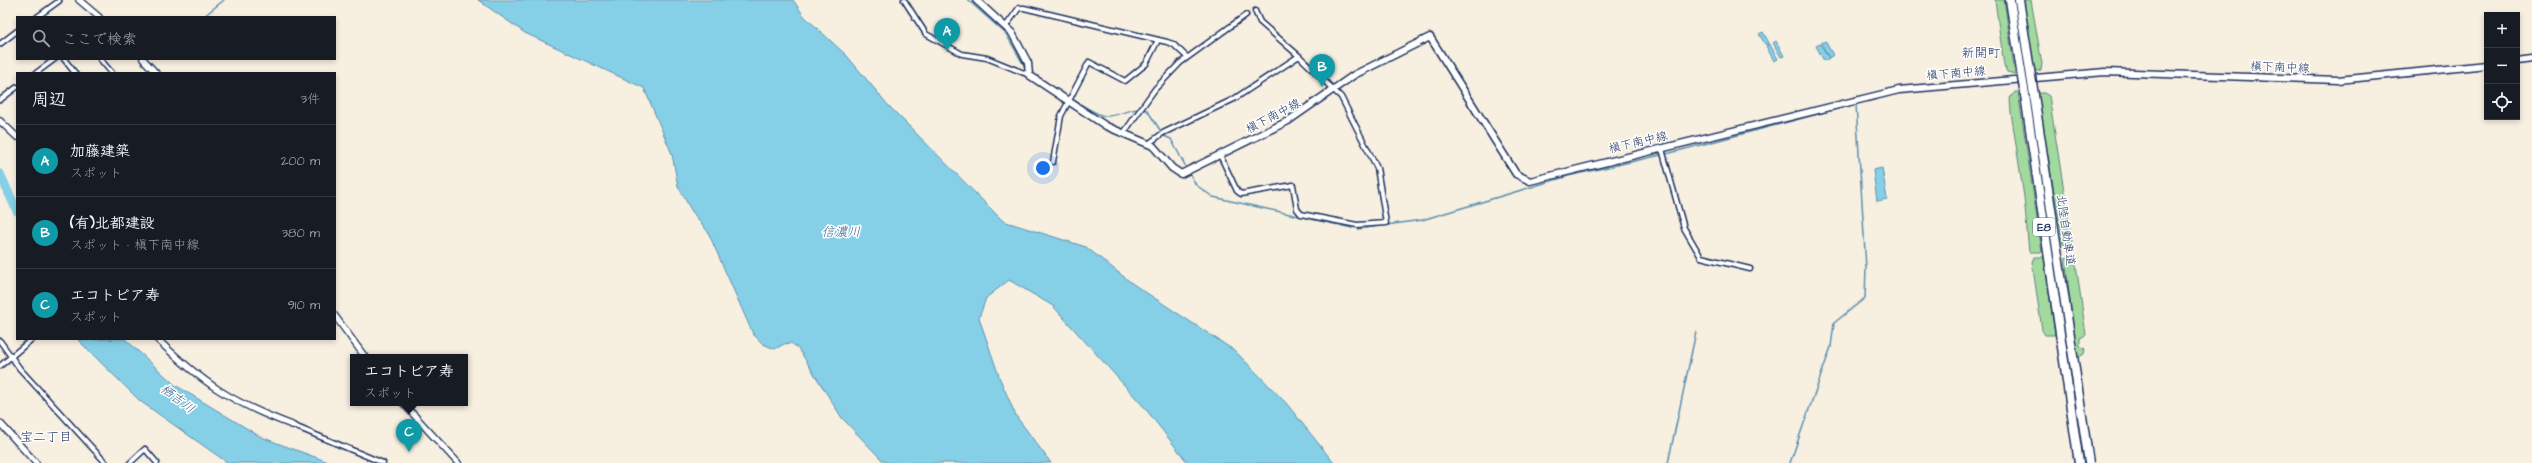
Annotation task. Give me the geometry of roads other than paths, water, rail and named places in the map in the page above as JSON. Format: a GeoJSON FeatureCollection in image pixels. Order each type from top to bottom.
{"type":"FeatureCollection","features":[{"type":"Feature","properties":{"kind":"highway","name":"北陸自動車道"},"geometry":{"type":"LineString","coordinates":[[2010,0],[2079,463]]}},
{"type":"Feature","properties":{"kind":"highway","name":"北陸自動車道"},"geometry":{"type":"LineString","coordinates":[[2018,0],[2034,95],[2072,358],[2089,463]]}},
{"type":"Feature","properties":{"kind":"main road"},"geometry":{"type":"LineString","coordinates":[[976,0],[1006,26],[1028,64],[1029,75]]}},
{"type":"Feature","properties":{"kind":"main road","name":"槇下南中線"},"geometry":{"type":"LineString","coordinates":[[1029,75],[1106,126],[1157,149],[1172,168],[1181,174],[1288,121],[1362,70],[1430,37],[1516,174],[1525,180],[1537,180],[1883,93],[1944,85],[2105,72],[2354,80],[2484,65]]}},
{"type":"Feature","properties":{"kind":"main road"},"geometry":{"type":"LineString","coordinates":[[2520,60],[2531,57]]}},
{"type":"Feature","properties":{"kind":"street"},"geometry":{"type":"LineString","coordinates":[[79,0],[98,16]]}},
{"type":"Feature","properties":{"kind":"street"},"geometry":{"type":"LineString","coordinates":[[904,0],[926,34],[962,54],[987,58],[1029,75]]}},
{"type":"Feature","properties":{"kind":"street"},"geometry":{"type":"LineString","coordinates":[[38,16],[59,1]]}},
{"type":"Feature","properties":{"kind":"street"},"geometry":{"type":"LineString","coordinates":[[1006,26],[1019,8],[1024,8],[1173,44],[1187,57]]}},
{"type":"Feature","properties":{"kind":"street"},"geometry":{"type":"LineString","coordinates":[[1220,155],[1237,191],[1241,194],[1293,185],[1297,209],[1301,214],[1357,225],[1386,223],[1379,172],[1374,158],[1341,98],[1299,56],[1260,22],[1254,11]]}},
{"type":"Feature","properties":{"kind":"street"},"geometry":{"type":"LineString","coordinates":[[1123,134],[1155,89],[1187,57],[1246,15]]}},
{"type":"Feature","properties":{"kind":"street"},"geometry":{"type":"LineString","coordinates":[[0,44],[16,32]]}},
{"type":"Feature","properties":{"kind":"street"},"geometry":{"type":"LineString","coordinates":[[1053,162],[1060,121],[1070,102],[1084,68],[1089,62],[1125,81],[1146,64],[1158,40]]}},
{"type":"Feature","properties":{"kind":"street"},"geometry":{"type":"LineString","coordinates":[[1148,144],[1163,133],[1234,99],[1299,56]]}},
{"type":"Feature","properties":{"kind":"street"},"geometry":{"type":"LineString","coordinates":[[38,72],[54,60]]}},
{"type":"Feature","properties":{"kind":"street"},"geometry":{"type":"LineString","coordinates":[[65,60],[74,72]]}},
{"type":"Feature","properties":{"kind":"street"},"geometry":{"type":"LineString","coordinates":[[101,60],[111,72]]}},
{"type":"Feature","properties":{"kind":"street"},"geometry":{"type":"LineString","coordinates":[[144,60],[155,72]]}},
{"type":"Feature","properties":{"kind":"street"},"geometry":{"type":"LineString","coordinates":[[0,100],[16,89]]}},
{"type":"Feature","properties":{"kind":"street"},"geometry":{"type":"LineString","coordinates":[[0,121],[16,136]]}},
{"type":"Feature","properties":{"kind":"street"},"geometry":{"type":"LineString","coordinates":[[1662,149],[1684,228],[1701,257],[1750,269]]}},
{"type":"Feature","properties":{"kind":"street"},"geometry":{"type":"LineString","coordinates":[[336,317],[363,354]]}},
{"type":"Feature","properties":{"kind":"street"},"geometry":{"type":"LineString","coordinates":[[0,366],[31,340]]}},
{"type":"Feature","properties":{"kind":"street"},"geometry":{"type":"LineString","coordinates":[[158,340],[189,370],[216,390],[254,410],[383,463]]}},
{"type":"Feature","properties":{"kind":"street"},"geometry":{"type":"LineString","coordinates":[[0,341],[10,357],[106,463]]}},
{"type":"Feature","properties":{"kind":"street"},"geometry":{"type":"LineString","coordinates":[[406,406],[458,463]]}},
{"type":"Feature","properties":{"kind":"street"},"geometry":{"type":"LineString","coordinates":[[0,423],[36,463]]}},
{"type":"Feature","properties":{"kind":"street"},"geometry":{"type":"LineString","coordinates":[[130,463],[145,449],[157,463]]}},
{"type":"Feature","properties":{"kind":"water","name":"信濃川"},"geometry":{"type":"Polygon","coordinates":[[[478,0],[793,0],[804,16],[847,56],[888,105],[1003,221],[1086,247],[1133,284],[1235,351],[1286,403],[1334,463],[1188,463],[1144,407],[1053,306],[1009,280],[986,298],[979,318],[1000,379],[1016,416],[1051,463],[888,463],[882,460],[842,418],[798,348],[791,343],[784,344],[775,349],[763,344],[753,334],[708,232],[691,210],[678,186],[672,154],[644,88],[525,33],[478,0]]]}},
{"type":"Feature","properties":{"kind":"water"},"geometry":{"type":"Polygon","coordinates":[[[1763,32],[1778,59],[1774,61],[1766,46],[1769,45],[1765,44],[1759,34],[1763,32]]]}},
{"type":"Feature","properties":{"kind":"water"},"geometry":{"type":"Polygon","coordinates":[[[1776,41],[1784,56],[1781,57],[1773,43],[1776,41]]]}},
{"type":"Feature","properties":{"kind":"water"},"geometry":{"type":"Polygon","coordinates":[[[1825,41],[1833,55],[1829,58],[1821,43],[1825,41]]]}},
{"type":"Feature","properties":{"kind":"water"},"geometry":{"type":"Polygon","coordinates":[[[1820,44],[1829,58],[1824,61],[1816,46],[1820,44]]]}},
{"type":"Feature","properties":{"kind":"water"},"geometry":{"type":"Polygon","coordinates":[[[1882,168],[1887,199],[1877,201],[1873,170],[1882,168]]]}},
{"type":"Feature","properties":{"kind":"water"},"geometry":{"type":"Polygon","coordinates":[[[78,340],[126,340],[175,385],[261,437],[331,463],[228,463],[140,401],[78,340]]]}},
{"type":"Feature","properties":{"kind":"waterway"},"geometry":{"type":"LineString","coordinates":[[204,16],[224,0]]}},
{"type":"Feature","properties":{"kind":"waterway"},"geometry":{"type":"LineString","coordinates":[[968,0],[1006,34],[1026,69]]}},
{"type":"Feature","properties":{"kind":"waterway"},"geometry":{"type":"LineString","coordinates":[[1036,76],[1100,115],[1110,116],[1136,109],[1147,110],[1164,136],[1171,139],[1187,169]]}},
{"type":"Feature","properties":{"kind":"waterway"},"geometry":{"type":"LineString","coordinates":[[1358,229],[1422,220],[1568,176],[1670,153],[1856,104],[1866,268],[1865,298],[1834,323],[1831,347],[1790,463]]}},
{"type":"Feature","properties":{"kind":"waterway"},"geometry":{"type":"LineString","coordinates":[[1189,172],[1196,185],[1213,197],[1352,228]]}},
{"type":"Feature","properties":{"kind":"waterway","name":"栖吉川"},"geometry":{"type":"LineString","coordinates":[[0,174],[16,209]]}},
{"type":"Feature","properties":{"kind":"waterway"},"geometry":{"type":"LineString","coordinates":[[1668,463],[1696,332]]}},
{"type":"Feature","properties":{"kind":"place","name":"加藤建築"},"geometry":{"type":"Point","coordinates":[947,51]}},
{"type":"Feature","properties":{"kind":"place","name":"(有)北都建設"},"geometry":{"type":"Point","coordinates":[1322,87]}},
{"type":"Feature","properties":{"kind":"place","name":"エコトピア寿"},"geometry":{"type":"Point","coordinates":[409,452]}},
{"type":"Feature","properties":{"kind":"district","name":"新開町"},"geometry":{"type":"Point","coordinates":[1981,52]}},
{"type":"Feature","properties":{"kind":"district","name":"宝二丁目"},"geometry":{"type":"Point","coordinates":[46,436]}}]}
